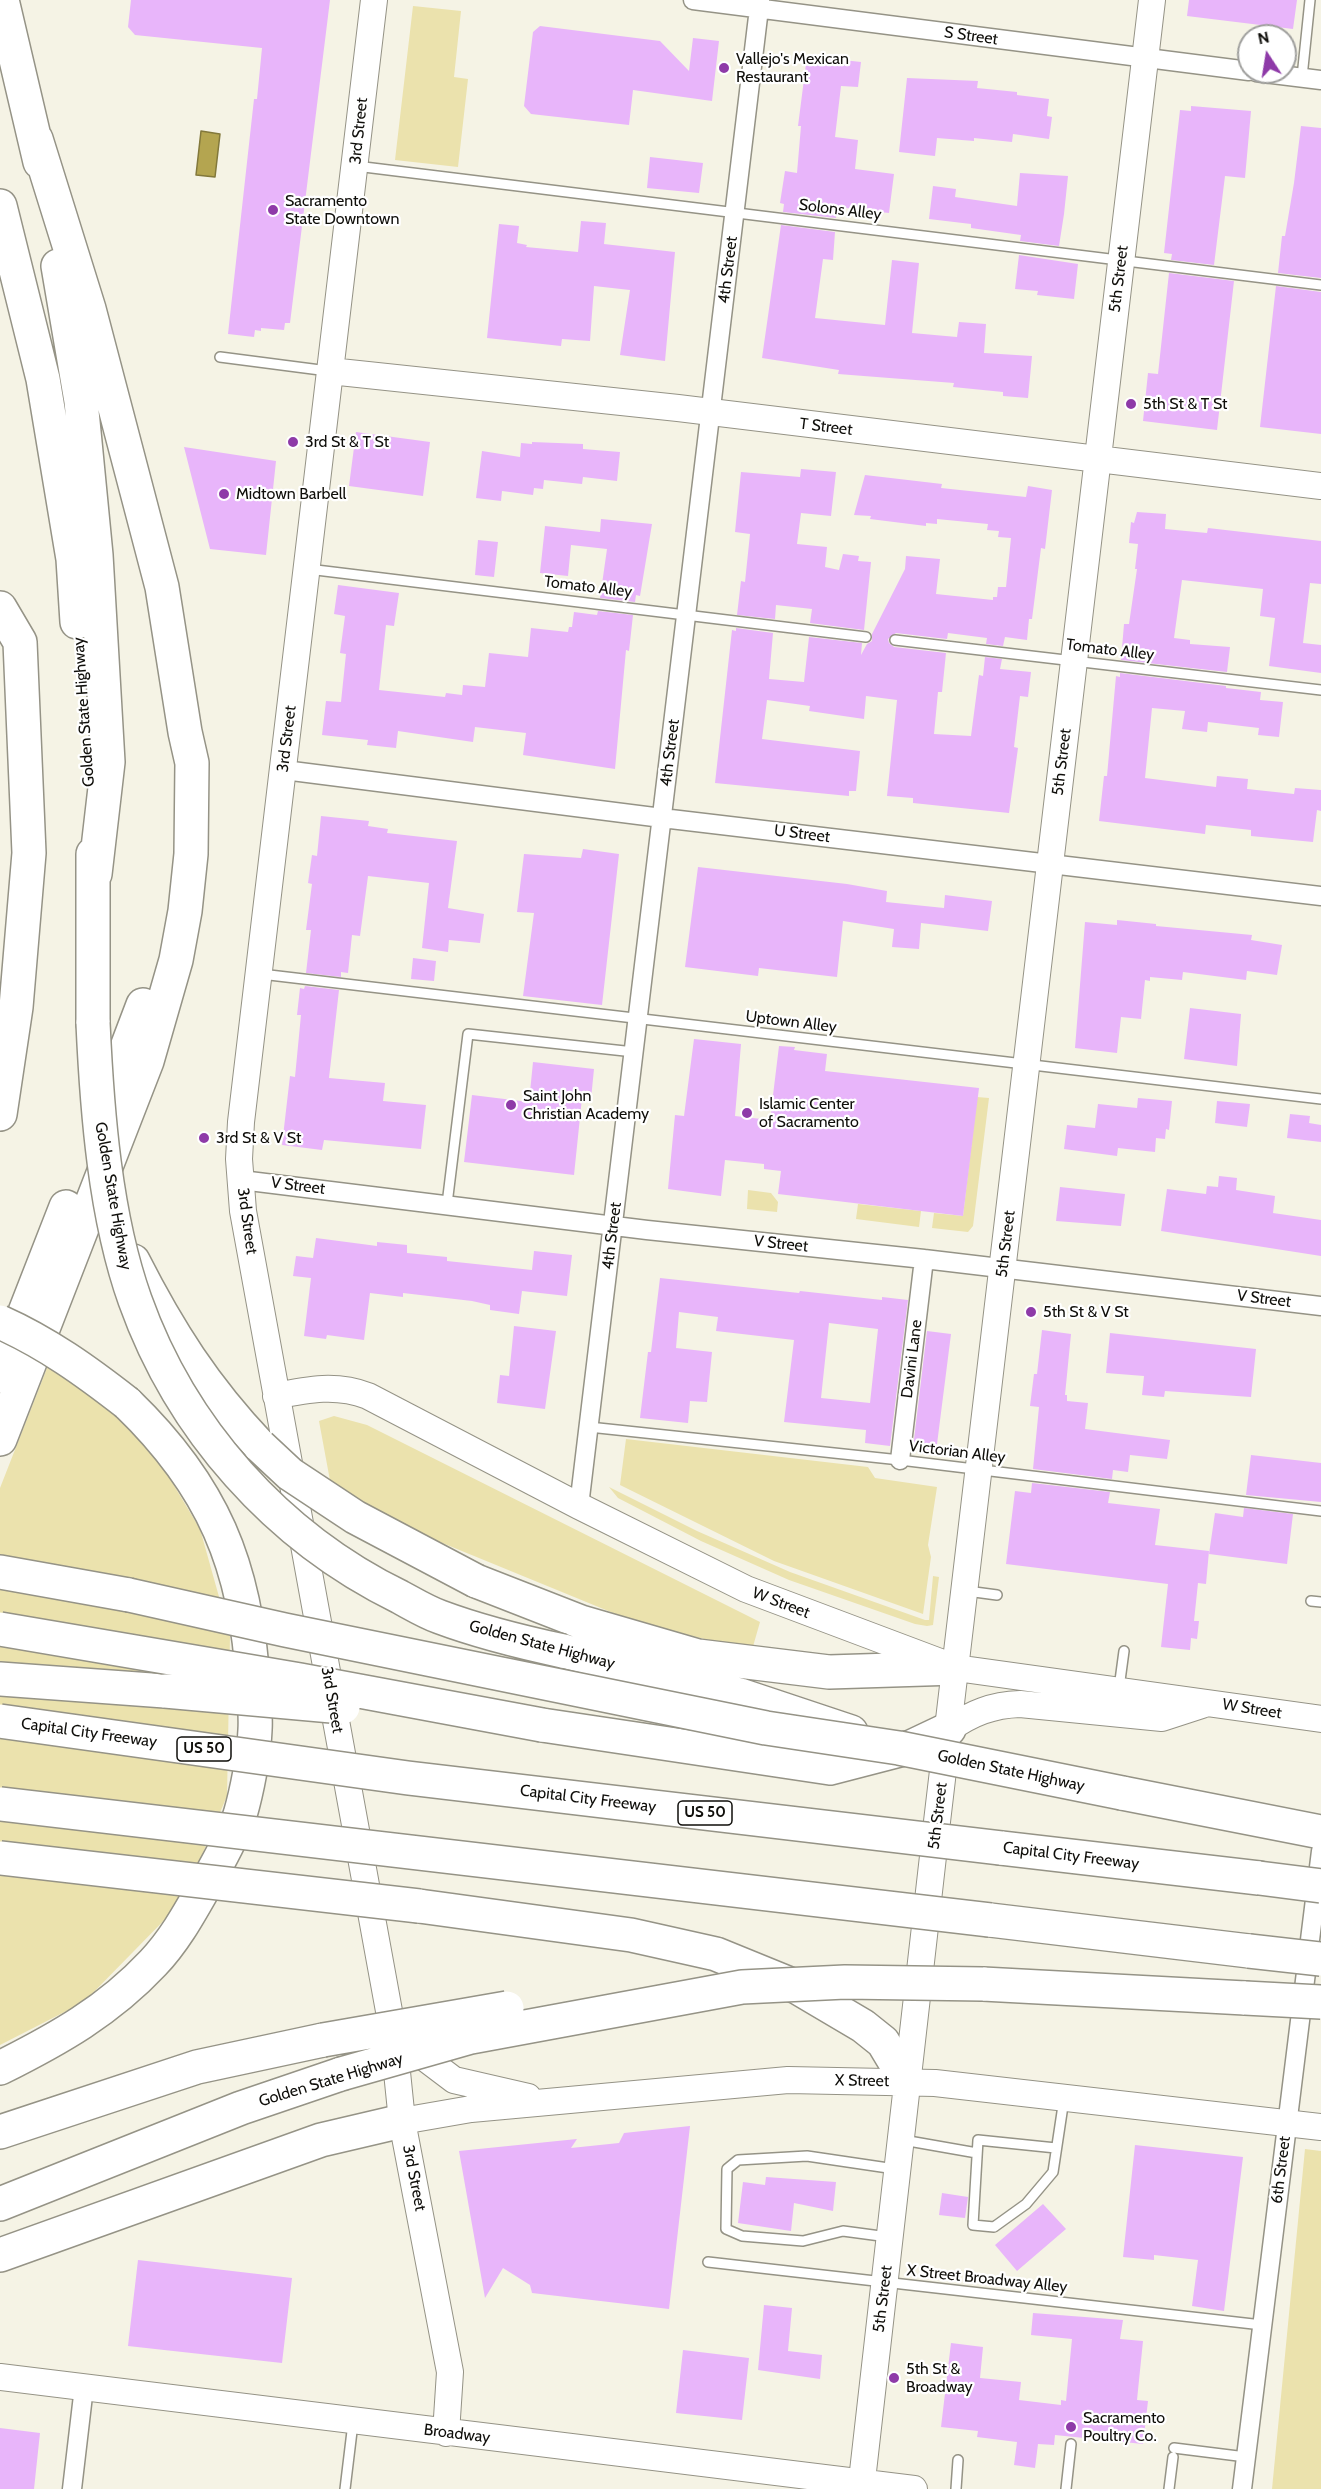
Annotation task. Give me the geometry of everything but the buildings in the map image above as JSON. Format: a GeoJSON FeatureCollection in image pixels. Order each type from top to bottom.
{"type":"FeatureCollection","features":[{"type":"Feature","properties":{"kind":"highway"},"geometry":{"type":"LineString","coordinates":[[0,1439],[147,1061],[164,1008],[182,931],[192,854],[192,763],[162,587],[90,309],[36,139],[2,0]]}},
{"type":"Feature","properties":{"kind":"highway"},"geometry":{"type":"LineString","coordinates":[[36,139],[81,401],[93,514],[108,762],[95,874]]}},
{"type":"Feature","properties":{"kind":"highway","name":"Golden State Highway"},"geometry":{"type":"LineString","coordinates":[[0,206],[43,379],[73,559],[95,874],[93,1023],[100,1128],[118,1242],[134,1298],[148,1335],[174,1387],[195,1421],[231,1467],[272,1510],[302,1535],[367,1581],[439,1616],[514,1641],[740,1695],[899,1748],[1321,1832]]}},
{"type":"Feature","properties":{"kind":"highway"},"geometry":{"type":"LineString","coordinates":[[0,608],[20,642],[29,853],[16,1007],[0,1114]]}},
{"type":"Feature","properties":{"kind":"highway"},"geometry":{"type":"LineString","coordinates":[[0,1376],[142,1010],[171,897],[179,820],[179,765],[185,732]]}},
{"type":"Feature","properties":{"kind":"highway"},"geometry":{"type":"LineString","coordinates":[[112,1205],[133,1261],[161,1316],[194,1368],[232,1416],[290,1474],[355,1517],[476,1581],[581,1622],[698,1656],[829,1672],[956,1668]]}},
{"type":"Feature","properties":{"kind":"highway"},"geometry":{"type":"LineString","coordinates":[[0,1322],[31,1335],[78,1365],[127,1402],[165,1443],[203,1496],[225,1542],[242,1591],[251,1642],[255,1731],[239,1816],[221,1857],[184,1925],[153,1962],[119,1996],[80,2025],[0,2068]]}},
{"type":"Feature","properties":{"kind":"highway"},"geometry":{"type":"LineString","coordinates":[[0,1572],[129,1595],[285,1630],[766,1728],[899,1748]]}},
{"type":"Feature","properties":{"kind":"highway"},"geometry":{"type":"LineString","coordinates":[[0,1629],[300,1680],[542,1725],[830,1768],[911,1747],[949,1729]]}},
{"type":"Feature","properties":{"kind":"highway"},"geometry":{"type":"LineString","coordinates":[[0,1679],[542,1725]]}},
{"type":"Feature","properties":{"kind":"highway","name":"Capital City Freeway"},"geometry":{"type":"LineString","coordinates":[[0,1721],[408,1778],[1321,1886]]}},
{"type":"Feature","properties":{"kind":"highway"},"geometry":{"type":"LineString","coordinates":[[0,1804],[1321,1959]]}},
{"type":"Feature","properties":{"kind":"highway"},"geometry":{"type":"LineString","coordinates":[[0,1858],[418,1906],[631,1935],[717,1954],[797,1987],[863,2026],[883,2042],[907,2082]]}},
{"type":"Feature","properties":{"kind":"highway","name":"Golden State Highway"},"geometry":{"type":"LineString","coordinates":[[0,2204],[241,2108],[342,2074],[471,2037],[742,1987],[845,1982],[983,1983],[1321,2002]]}},
{"type":"Feature","properties":{"kind":"highway"},"geometry":{"type":"LineString","coordinates":[[0,2132],[197,2067],[360,2032],[567,1999],[624,1993],[742,1987]]}},
{"type":"Feature","properties":{"kind":"highway"},"geometry":{"type":"LineString","coordinates":[[0,2255],[321,2140],[402,2121]]}},
{"type":"Feature","properties":{"kind":"street","name":"3rd Street"},"geometry":{"type":"LineString","coordinates":[[374,0],[284,770],[240,1122],[239,1160],[243,1211],[393,2033],[402,2121],[450,2372],[446,2433]]}},
{"type":"Feature","properties":{"kind":"street","name":"S Street"},"geometry":{"type":"LineString","coordinates":[[693,0],[760,4],[1145,59],[1237,70]]}},
{"type":"Feature","properties":{"kind":"street","name":"5th Street"},"geometry":{"type":"LineString","coordinates":[[862,2486],[907,2082],[1152,0]]}},
{"type":"Feature","properties":{"kind":"street","name":"4th Street"},"geometry":{"type":"LineString","coordinates":[[579,1506],[760,4]]}},
{"type":"Feature","properties":{"kind":"street"},"geometry":{"type":"LineString","coordinates":[[1297,76],[1321,80]]}},
{"type":"Feature","properties":{"kind":"street","name":"T Street"},"geometry":{"type":"LineString","coordinates":[[330,371],[710,413],[1321,486]]}},
{"type":"Feature","properties":{"kind":"street","name":"U Street"},"geometry":{"type":"LineString","coordinates":[[284,770],[662,818],[1321,896]]}},
{"type":"Feature","properties":{"kind":"street","name":"V Street"},"geometry":{"type":"LineString","coordinates":[[241,1180],[613,1226],[924,1259],[1321,1306]]}},
{"type":"Feature","properties":{"kind":"street","name":"Davini Lane"},"geometry":{"type":"LineString","coordinates":[[900,1460],[924,1259]]}},
{"type":"Feature","properties":{"kind":"street","name":"W Street"},"geometry":{"type":"LineString","coordinates":[[276,1396],[329,1387],[354,1391],[746,1589],[956,1668],[1321,1719]]}},
{"type":"Feature","properties":{"kind":"street"},"geometry":{"type":"LineString","coordinates":[[949,1729],[980,1710],[1000,1704],[1162,1718],[1211,1702]]}},
{"type":"Feature","properties":{"kind":"street","name":"6th Street"},"geometry":{"type":"LineString","coordinates":[[1242,2489],[1321,1851]]}},
{"type":"Feature","properties":{"kind":"street"},"geometry":{"type":"LineString","coordinates":[[393,2033],[454,2080],[550,2102]]}},
{"type":"Feature","properties":{"kind":"street","name":"X Street"},"geometry":{"type":"LineString","coordinates":[[402,2121],[471,2109],[658,2094],[788,2080],[934,2083],[1321,2127]]}},
{"type":"Feature","properties":{"kind":"street","name":"Broadway"},"geometry":{"type":"LineString","coordinates":[[0,2377],[862,2486],[914,2489]]}},
{"type":"Feature","properties":{"kind":"street"},"geometry":{"type":"LineString","coordinates":[[72,2489],[84,2387]]}},
{"type":"Feature","properties":{"kind":"lane"},"geometry":{"type":"LineString","coordinates":[[1302,77],[1310,0]]}},
{"type":"Feature","properties":{"kind":"lane","name":"Solons Alley"},"geometry":{"type":"LineString","coordinates":[[355,165],[1321,285]]}},
{"type":"Feature","properties":{"kind":"lane"},"geometry":{"type":"LineString","coordinates":[[220,357],[330,371]]}},
{"type":"Feature","properties":{"kind":"lane","name":"Tomato Alley"},"geometry":{"type":"LineString","coordinates":[[307,568],[866,637]]}},
{"type":"Feature","properties":{"kind":"lane","name":"Tomato Alley"},"geometry":{"type":"LineString","coordinates":[[895,640],[1321,690]]}},
{"type":"Feature","properties":{"kind":"lane","name":"Uptown Alley"},"geometry":{"type":"LineString","coordinates":[[258,974],[1321,1099]]}},
{"type":"Feature","properties":{"kind":"lane"},"geometry":{"type":"LineString","coordinates":[[447,1204],[468,1034],[634,1052]]}},
{"type":"Feature","properties":{"kind":"lane","name":"Victorian Alley"},"geometry":{"type":"LineString","coordinates":[[589,1427],[900,1460],[1321,1511]]}},
{"type":"Feature","properties":{"kind":"lane"},"geometry":{"type":"LineString","coordinates":[[965,1591],[997,1595]]}},
{"type":"Feature","properties":{"kind":"lane"},"geometry":{"type":"LineString","coordinates":[[1311,1601],[1321,1602]]}},
{"type":"Feature","properties":{"kind":"lane"},"geometry":{"type":"LineString","coordinates":[[1119,1690],[1124,1652]]}},
{"type":"Feature","properties":{"kind":"lane"},"geometry":{"type":"LineString","coordinates":[[1056,2148],[978,2140],[973,2225],[994,2227],[1026,2204],[1053,2172],[1065,2098]]}},
{"type":"Feature","properties":{"kind":"lane"},"geometry":{"type":"LineString","coordinates":[[901,2140],[977,2153]]}},
{"type":"Feature","properties":{"kind":"lane"},"geometry":{"type":"LineString","coordinates":[[890,2237],[843,2231],[802,2241],[742,2236],[726,2229],[727,2169],[738,2160],[807,2156],[897,2169]]}},
{"type":"Feature","properties":{"kind":"lane","name":"X Street Broadway Alley"},"geometry":{"type":"LineString","coordinates":[[708,2262],[1262,2325]]}},
{"type":"Feature","properties":{"kind":"lane"},"geometry":{"type":"LineString","coordinates":[[345,2489],[353,2420]]}},
{"type":"Feature","properties":{"kind":"lane"},"geometry":{"type":"LineString","coordinates":[[1066,2489],[1071,2444]]}},
{"type":"Feature","properties":{"kind":"lane"},"geometry":{"type":"LineString","coordinates":[[1169,2489],[1173,2452],[1246,2457]]}},
{"type":"Feature","properties":{"kind":"lane"},"geometry":{"type":"LineString","coordinates":[[956,2489],[958,2460]]}},
{"type":"Feature","properties":{"kind":"shaded area"},"geometry":{"type":"Polygon","coordinates":[[[413,6],[461,11],[454,77],[468,79],[458,167],[395,160],[413,6]]]}},
{"type":"Feature","properties":{"kind":"shaded area"},"geometry":{"type":"Polygon","coordinates":[[[201,131],[220,134],[215,177],[196,175],[201,131]]]}},
{"type":"Feature","properties":{"kind":"shaded area"},"geometry":{"type":"Polygon","coordinates":[[[977,1097],[989,1098],[973,1226],[968,1232],[932,1228],[934,1213],[963,1216],[977,1097]]]}},
{"type":"Feature","properties":{"kind":"shaded area"},"geometry":{"type":"Polygon","coordinates":[[[748,1190],[771,1193],[778,1202],[777,1212],[747,1209],[748,1190]]]}},
{"type":"Feature","properties":{"kind":"shaded area"},"geometry":{"type":"Polygon","coordinates":[[[858,1204],[921,1211],[919,1227],[856,1219],[858,1204]]]}},
{"type":"Feature","properties":{"kind":"shaded area"},"geometry":{"type":"Polygon","coordinates":[[[49,1363],[145,1437],[200,1529],[230,1636],[227,1796],[182,1902],[84,2002],[0,2045],[0,1488],[49,1363]]]}},
{"type":"Feature","properties":{"kind":"shaded area"},"geometry":{"type":"Polygon","coordinates":[[[334,1416],[367,1425],[760,1622],[752,1650],[640,1624],[396,1524],[331,1486],[319,1421],[334,1416]]]}},
{"type":"Feature","properties":{"kind":"shaded area"},"geometry":{"type":"Polygon","coordinates":[[[626,1439],[868,1467],[875,1478],[937,1487],[928,1545],[931,1557],[923,1614],[774,1561],[620,1485],[626,1439]]]}},
{"type":"Feature","properties":{"kind":"shaded area"},"geometry":{"type":"Polygon","coordinates":[[[609,1487],[697,1531],[790,1572],[925,1620],[929,1620],[933,1576],[939,1577],[933,1625],[915,1624],[789,1580],[701,1541],[618,1498],[609,1487]]]}},
{"type":"Feature","properties":{"kind":"shaded area"},"geometry":{"type":"Polygon","coordinates":[[[1305,2149],[1321,2151],[1321,2489],[1272,2489],[1305,2149]]]}},
{"type":"Feature","properties":{"kind":"place","name":"Vallejo's Mexican Restaurant"},"geometry":{"type":"Point","coordinates":[724,68]}},
{"type":"Feature","properties":{"kind":"place","name":"Sacramento State Downtown"},"geometry":{"type":"Point","coordinates":[273,210]}},
{"type":"Feature","properties":{"kind":"place","name":"5th St & T St"},"geometry":{"type":"Point","coordinates":[1131,404]}},
{"type":"Feature","properties":{"kind":"place","name":"3rd St & T St"},"geometry":{"type":"Point","coordinates":[293,442]}},
{"type":"Feature","properties":{"kind":"place","name":"Midtown Barbell"},"geometry":{"type":"Point","coordinates":[224,494]}},
{"type":"Feature","properties":{"kind":"place","name":"Saint John Christian Academy"},"geometry":{"type":"Point","coordinates":[511,1105]}},
{"type":"Feature","properties":{"kind":"place","name":"Islamic Center of Sacramento"},"geometry":{"type":"Point","coordinates":[747,1113]}},
{"type":"Feature","properties":{"kind":"place","name":"3rd St & V St"},"geometry":{"type":"Point","coordinates":[204,1138]}},
{"type":"Feature","properties":{"kind":"place","name":"5th St & V St"},"geometry":{"type":"Point","coordinates":[1031,1312]}},
{"type":"Feature","properties":{"kind":"place","name":"5th St & Broadway"},"geometry":{"type":"Point","coordinates":[894,2378]}},
{"type":"Feature","properties":{"kind":"place","name":"Sacramento Poultry Co."},"geometry":{"type":"Point","coordinates":[1071,2427]}}]}
